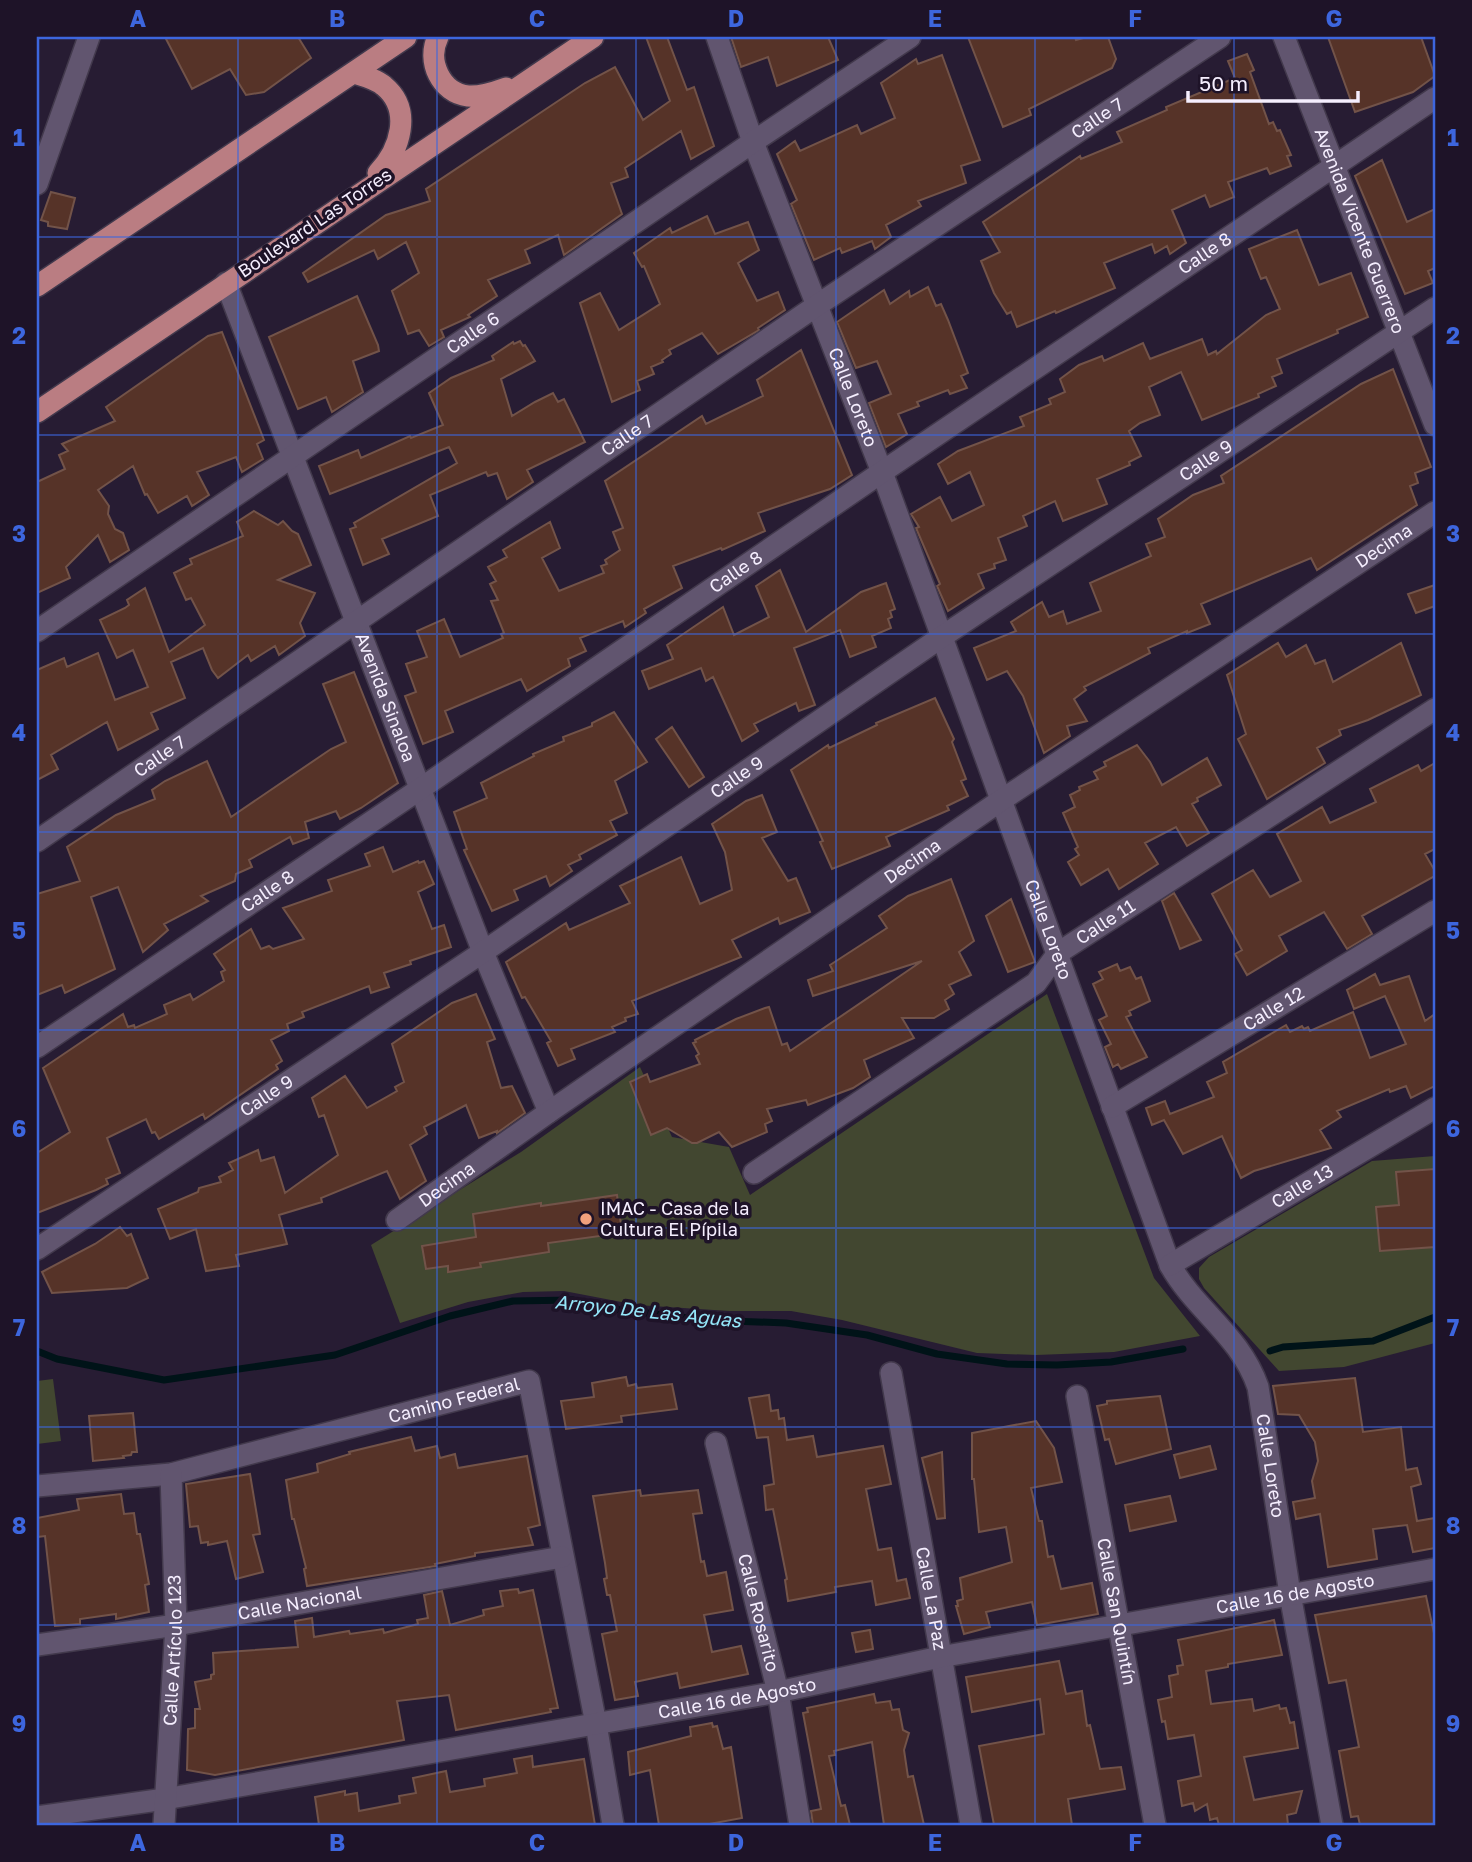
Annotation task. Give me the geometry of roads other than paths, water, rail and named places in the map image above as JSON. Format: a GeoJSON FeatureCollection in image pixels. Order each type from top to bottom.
{"type":"FeatureCollection","features":[{"type":"Feature","properties":{"kind":"main road"},"geometry":{"type":"LineString","coordinates":[[37,286],[406,37]]}},
{"type":"Feature","properties":{"kind":"main road"},"geometry":{"type":"LineString","coordinates":[[438,37],[433,54],[435,71],[454,91],[466,96],[479,96],[526,82]]}},
{"type":"Feature","properties":{"kind":"main road","name":"Boulevard Las Torres"},"geometry":{"type":"LineString","coordinates":[[37,412],[593,37]]}},
{"type":"Feature","properties":{"kind":"main road"},"geometry":{"type":"LineString","coordinates":[[354,72],[382,84],[391,93],[398,106],[401,125],[399,142],[393,155],[354,197]]}},
{"type":"Feature","properties":{"kind":"street"},"geometry":{"type":"LineString","coordinates":[[37,184],[89,37]]}},
{"type":"Feature","properties":{"kind":"street","name":"Calle Loreto"},"geometry":{"type":"LineString","coordinates":[[717,37],[753,142],[882,472],[940,638],[1058,953],[1170,1265],[1180,1282],[1243,1353],[1252,1369],[1258,1387],[1290,1594],[1332,1825]]}},
{"type":"Feature","properties":{"kind":"street","name":"Calle 6"},"geometry":{"type":"LineString","coordinates":[[37,631],[910,37]]}},
{"type":"Feature","properties":{"kind":"street","name":"Calle 7"},"geometry":{"type":"LineString","coordinates":[[37,841],[816,306],[1220,37]]}},
{"type":"Feature","properties":{"kind":"street","name":"Avenida Vicente Guerrero"},"geometry":{"type":"LineString","coordinates":[[1284,37],[1435,425]]}},
{"type":"Feature","properties":{"kind":"street","name":"Calle 8"},"geometry":{"type":"LineString","coordinates":[[37,1047],[1435,98]]}},
{"type":"Feature","properties":{"kind":"street","name":"Avenida Sinaloa"},"geometry":{"type":"LineString","coordinates":[[226,283],[483,952],[549,1112]]}},
{"type":"Feature","properties":{"kind":"street","name":"Calle 9"},"geometry":{"type":"LineString","coordinates":[[37,1249],[483,952],[940,638],[1435,307]]}},
{"type":"Feature","properties":{"kind":"street","name":"Decima"},"geometry":{"type":"LineString","coordinates":[[397,1220],[1000,801],[1435,512]]}},
{"type":"Feature","properties":{"kind":"street","name":"Calle 11"},"geometry":{"type":"LineString","coordinates":[[754,1173],[1037,983],[1058,953],[1435,709]]}},
{"type":"Feature","properties":{"kind":"street","name":"Calle 12"},"geometry":{"type":"LineString","coordinates":[[1112,1107],[1435,911]]}},
{"type":"Feature","properties":{"kind":"street","name":"Calle 13"},"geometry":{"type":"LineString","coordinates":[[1170,1265],[1435,1108]]}},
{"type":"Feature","properties":{"kind":"street","name":"Calle La Paz"},"geometry":{"type":"LineString","coordinates":[[891,1373],[971,1825]]}},
{"type":"Feature","properties":{"kind":"street","name":"Camino Federal"},"geometry":{"type":"LineString","coordinates":[[37,1486],[170,1474],[529,1381],[613,1825]]}},
{"type":"Feature","properties":{"kind":"street","name":"Calle San Quintín"},"geometry":{"type":"LineString","coordinates":[[1077,1396],[1154,1825]]}},
{"type":"Feature","properties":{"kind":"street","name":"Calle Rosarito"},"geometry":{"type":"LineString","coordinates":[[716,1443],[778,1692],[800,1825]]}},
{"type":"Feature","properties":{"kind":"street","name":"Calle Artículo 123"},"geometry":{"type":"LineString","coordinates":[[164,1825],[176,1625],[170,1474]]}},
{"type":"Feature","properties":{"kind":"street","name":"Calle Nacional"},"geometry":{"type":"LineString","coordinates":[[37,1645],[176,1625],[562,1558]]}},
{"type":"Feature","properties":{"kind":"street","name":"Calle 16 de Agosto"},"geometry":{"type":"LineString","coordinates":[[37,1817],[165,1799],[778,1692],[940,1657],[1435,1569]]}},
{"type":"Feature","properties":{"kind":"waterway","name":"Arroyo De Las Aguas"},"geometry":{"type":"LineString","coordinates":[[37,1351],[57,1359],[164,1380],[335,1355],[450,1316],[513,1301],[573,1300],[596,1307],[705,1320],[786,1323],[867,1335],[937,1354],[1007,1364],[1111,1362],[1183,1349]]}},
{"type":"Feature","properties":{"kind":"waterway","name":"Arroyo De Las Aguas"},"geometry":{"type":"LineString","coordinates":[[1270,1351],[1283,1347],[1373,1341],[1435,1317]]}},
{"type":"Feature","properties":{"kind":"place","name":"IMAC - Casa de la Cultura El Pípila"},"geometry":{"type":"Point","coordinates":[586,1219]}}]}
